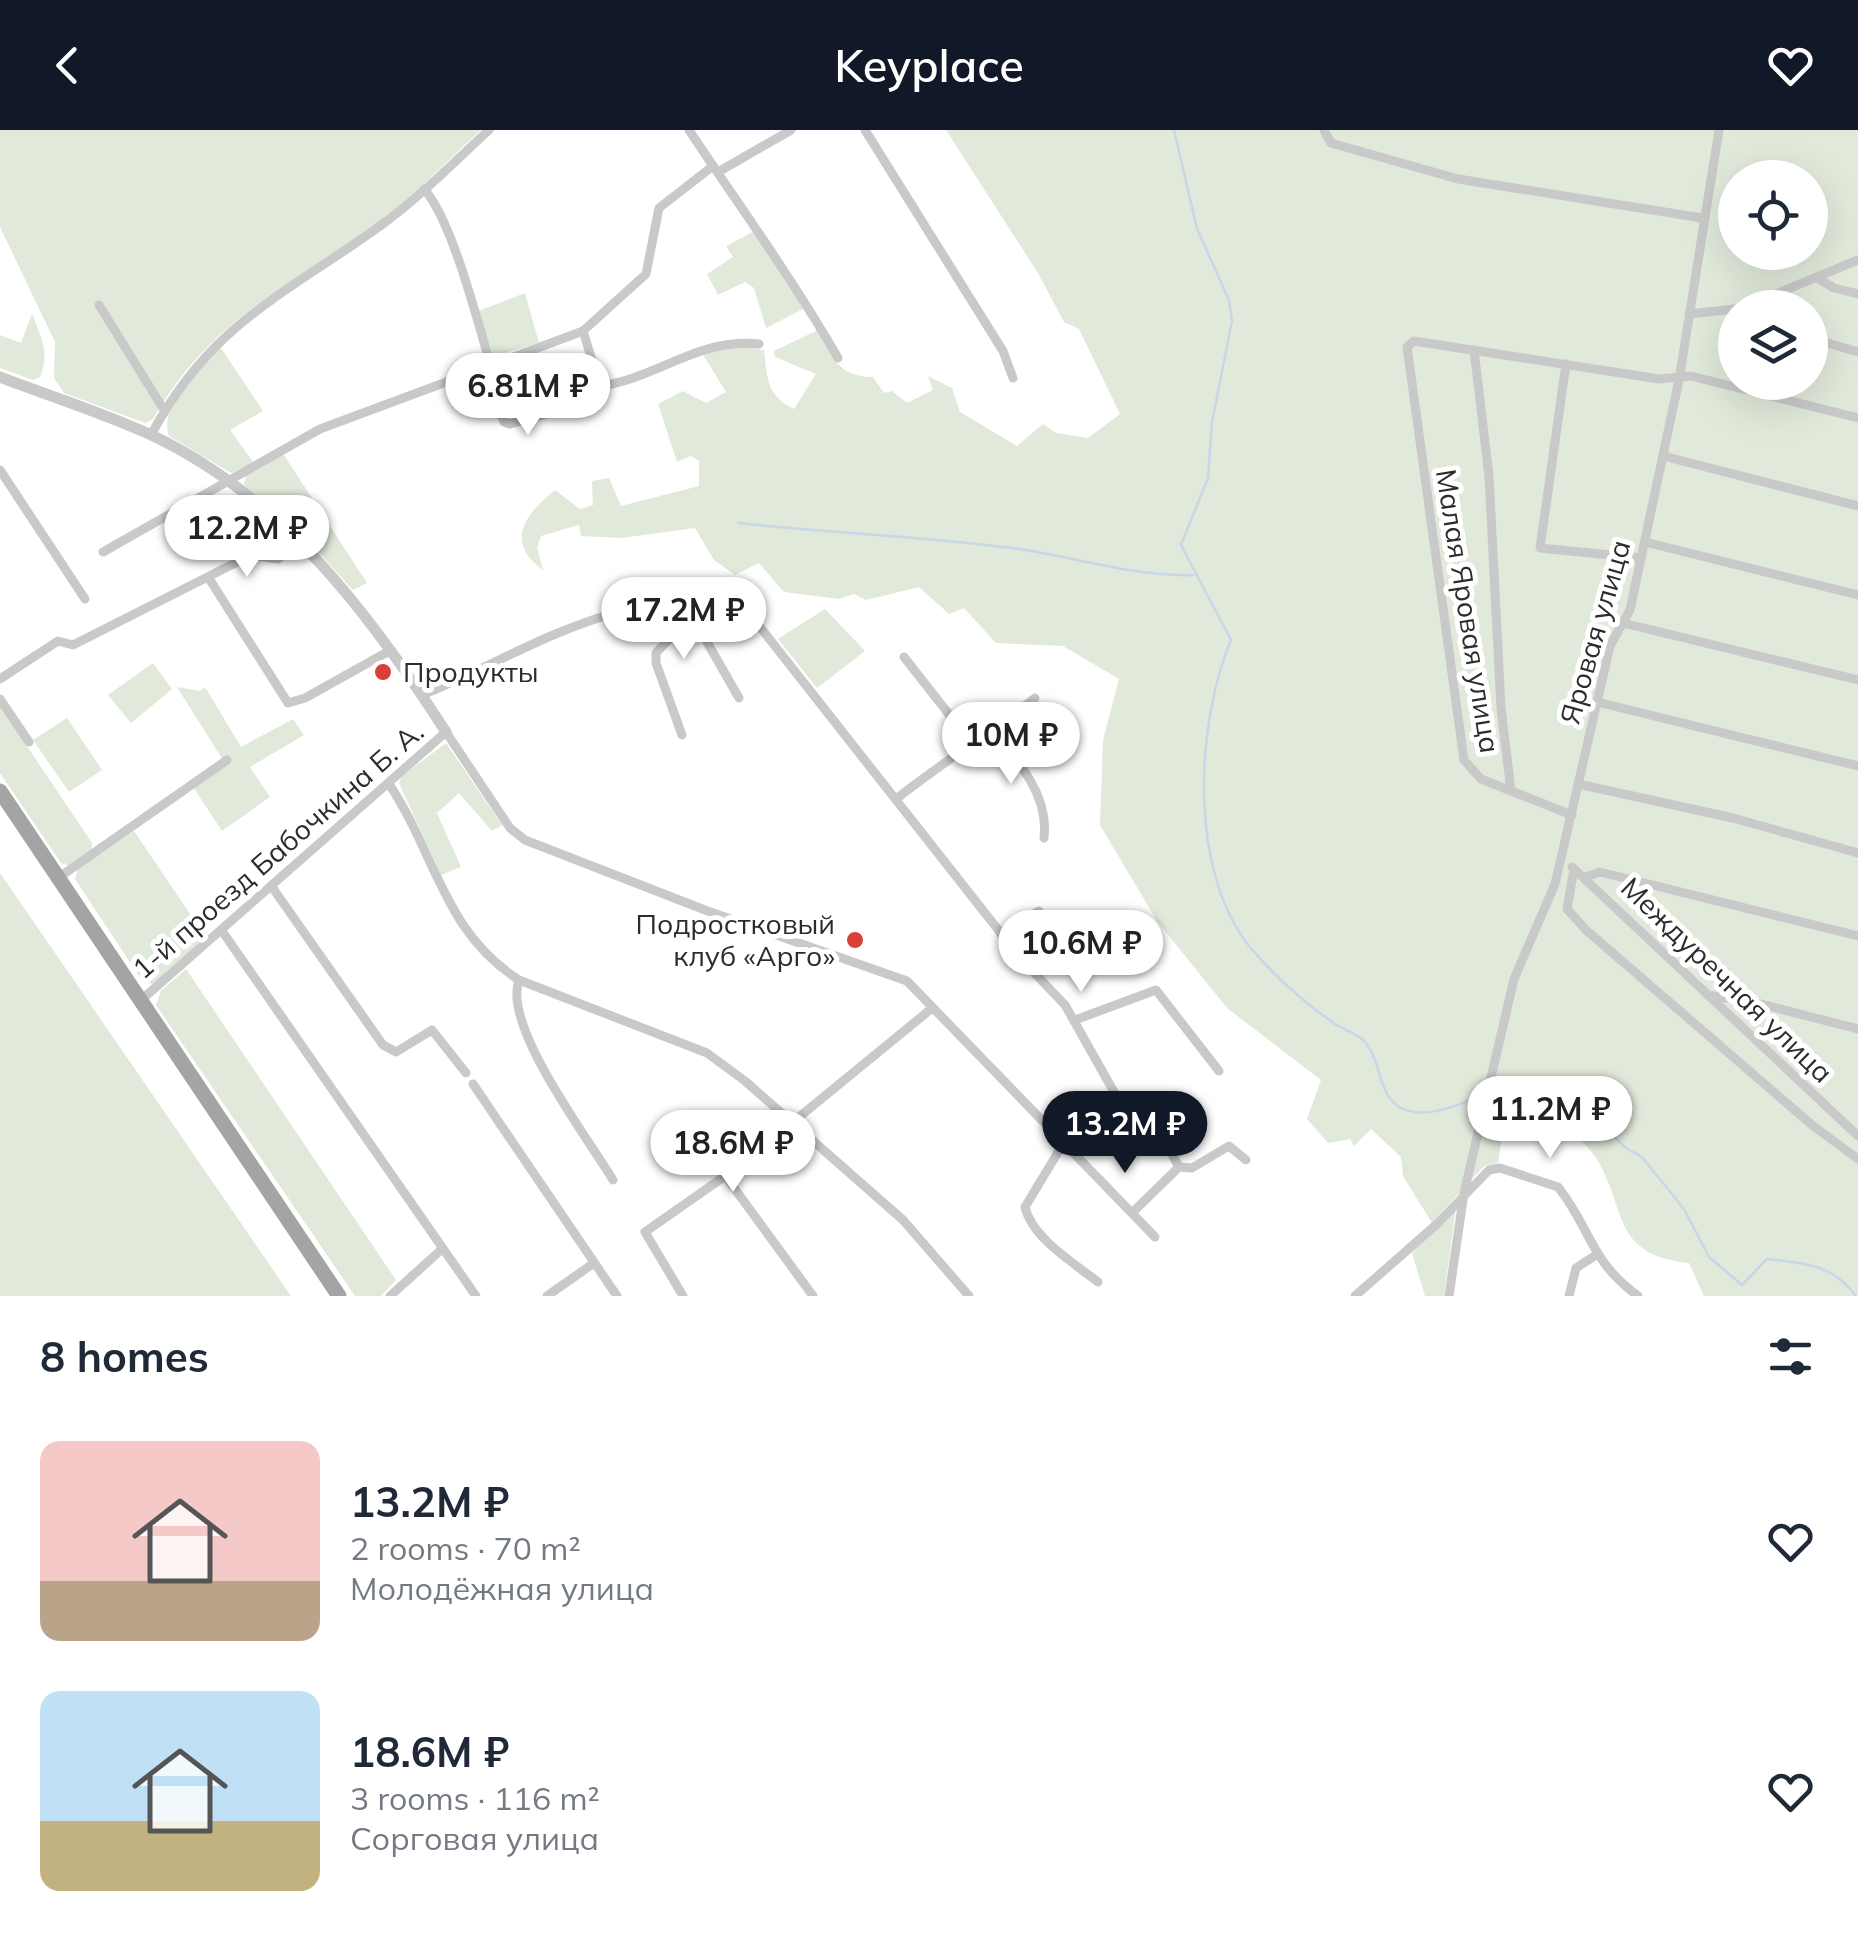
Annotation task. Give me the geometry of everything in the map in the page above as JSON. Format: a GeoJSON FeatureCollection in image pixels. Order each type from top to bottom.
{"type":"FeatureCollection","features":[{"type":"Feature","properties":{"kind":"main road"},"geometry":{"type":"LineString","coordinates":[[0,790],[339,1296]]}},
{"type":"Feature","properties":{"kind":"street"},"geometry":{"type":"LineString","coordinates":[[150,434],[204,356],[249,312],[381,225],[490,130]]}},
{"type":"Feature","properties":{"kind":"street"},"geometry":{"type":"LineString","coordinates":[[689,130],[763,242],[784,264],[838,358]]}},
{"type":"Feature","properties":{"kind":"street"},"geometry":{"type":"LineString","coordinates":[[103,552],[320,429],[583,331],[646,274],[659,208],[715,169],[791,130]]}},
{"type":"Feature","properties":{"kind":"street"},"geometry":{"type":"LineString","coordinates":[[866,130],[1004,351],[1013,378]]}},
{"type":"Feature","properties":{"kind":"street"},"geometry":{"type":"LineString","coordinates":[[1324,130],[1332,143],[1458,178],[1702,218]]}},
{"type":"Feature","properties":{"kind":"street","name":"Яровая улица"},"geometry":{"type":"LineString","coordinates":[[1448,1296],[1464,1193],[1514,979],[1562,860],[1610,646],[1630,610],[1679,380],[1718,130]]}},
{"type":"Feature","properties":{"kind":"street"},"geometry":{"type":"LineString","coordinates":[[424,189],[432,198],[452,250],[504,422],[510,424],[566,405],[585,404],[594,398],[600,386],[583,331]]}},
{"type":"Feature","properties":{"kind":"street"},"geometry":{"type":"LineString","coordinates":[[1787,290],[1858,260]]}},
{"type":"Feature","properties":{"kind":"street"},"geometry":{"type":"LineString","coordinates":[[1817,278],[1834,288],[1858,294]]}},
{"type":"Feature","properties":{"kind":"street"},"geometry":{"type":"LineString","coordinates":[[99,305],[164,410]]}},
{"type":"Feature","properties":{"kind":"street"},"geometry":{"type":"LineString","coordinates":[[1689,314],[1718,312]]}},
{"type":"Feature","properties":{"kind":"street","name":"Малая Яровая улица"},"geometry":{"type":"LineString","coordinates":[[1474,350],[1414,341],[1407,348],[1464,760],[1471,773],[1572,815]]}},
{"type":"Feature","properties":{"kind":"street"},"geometry":{"type":"LineString","coordinates":[[1828,343],[1858,352]]}},
{"type":"Feature","properties":{"kind":"street"},"geometry":{"type":"LineString","coordinates":[[600,386],[672,364],[716,344],[759,344]]}},
{"type":"Feature","properties":{"kind":"street"},"geometry":{"type":"LineString","coordinates":[[1511,791],[1488,476],[1474,350],[1679,380],[1691,376],[1858,418]]}},
{"type":"Feature","properties":{"kind":"street"},"geometry":{"type":"LineString","coordinates":[[1566,364],[1540,548],[1641,558]]}},
{"type":"Feature","properties":{"kind":"street"},"geometry":{"type":"LineString","coordinates":[[0,376],[150,434],[230,481],[300,541],[391,650],[510,828],[525,840],[704,910],[897,976],[916,989],[1155,1237]]}},
{"type":"Feature","properties":{"kind":"street"},"geometry":{"type":"LineString","coordinates":[[1663,456],[1858,506]]}},
{"type":"Feature","properties":{"kind":"street"},"geometry":{"type":"LineString","coordinates":[[0,470],[85,599]]}},
{"type":"Feature","properties":{"kind":"street"},"geometry":{"type":"LineString","coordinates":[[0,678],[58,640],[73,645],[192,584],[210,580],[251,556],[278,559],[300,541]]}},
{"type":"Feature","properties":{"kind":"street"},"geometry":{"type":"LineString","coordinates":[[1644,542],[1858,595]]}},
{"type":"Feature","properties":{"kind":"street"},"geometry":{"type":"LineString","coordinates":[[210,580],[288,703],[391,650]]}},
{"type":"Feature","properties":{"kind":"street"},"geometry":{"type":"LineString","coordinates":[[422,695],[592,619],[649,607],[728,611],[760,627],[1000,933],[1075,1020],[1114,1092],[1170,1151],[1179,1167]]}},
{"type":"Feature","properties":{"kind":"street"},"geometry":{"type":"LineString","coordinates":[[649,607],[650,615],[672,636],[687,642],[724,621],[728,611]]}},
{"type":"Feature","properties":{"kind":"street"},"geometry":{"type":"LineString","coordinates":[[1623,622],[1858,680]]}},
{"type":"Feature","properties":{"kind":"street"},"geometry":{"type":"LineString","coordinates":[[703,635],[739,698]]}},
{"type":"Feature","properties":{"kind":"street"},"geometry":{"type":"LineString","coordinates":[[672,636],[656,653],[656,662],[682,735]]}},
{"type":"Feature","properties":{"kind":"street"},"geometry":{"type":"LineString","coordinates":[[904,657],[970,741]]}},
{"type":"Feature","properties":{"kind":"street"},"geometry":{"type":"LineString","coordinates":[[896,799],[970,741],[989,734],[1035,698]]}},
{"type":"Feature","properties":{"kind":"street"},"geometry":{"type":"LineString","coordinates":[[0,699],[29,742]]}},
{"type":"Feature","properties":{"kind":"street"},"geometry":{"type":"LineString","coordinates":[[1597,702],[1858,766]]}},
{"type":"Feature","properties":{"kind":"street","name":"1-й проезд Бабочкина Б. А."},"geometry":{"type":"LineString","coordinates":[[140,1001],[446,732]]}},
{"type":"Feature","properties":{"kind":"street"},"geometry":{"type":"LineString","coordinates":[[989,734],[1024,768],[1042,807],[1044,838]]}},
{"type":"Feature","properties":{"kind":"street"},"geometry":{"type":"LineString","coordinates":[[58,878],[228,760]]}},
{"type":"Feature","properties":{"kind":"street"},"geometry":{"type":"LineString","coordinates":[[389,784],[470,938],[491,962],[520,980],[707,1053],[793,1122],[903,1220],[969,1296]]}},
{"type":"Feature","properties":{"kind":"street"},"geometry":{"type":"LineString","coordinates":[[1578,784],[1733,818],[1858,853]]}},
{"type":"Feature","properties":{"kind":"street","name":"Междуречная улица"},"geometry":{"type":"LineString","coordinates":[[1562,860],[1586,877],[1706,995],[1853,1124],[1858,1136]]}},
{"type":"Feature","properties":{"kind":"street"},"geometry":{"type":"LineString","coordinates":[[1574,869],[1567,909],[1586,930],[1858,1160]]}},
{"type":"Feature","properties":{"kind":"street"},"geometry":{"type":"LineString","coordinates":[[1586,877],[1600,872],[1858,936]]}},
{"type":"Feature","properties":{"kind":"street"},"geometry":{"type":"LineString","coordinates":[[272,887],[383,1046],[396,1052],[432,1030],[466,1073]]}},
{"type":"Feature","properties":{"kind":"street"},"geometry":{"type":"LineString","coordinates":[[1000,933],[1039,911]]}},
{"type":"Feature","properties":{"kind":"street"},"geometry":{"type":"LineString","coordinates":[[222,931],[476,1296]]}},
{"type":"Feature","properties":{"kind":"street"},"geometry":{"type":"LineString","coordinates":[[520,980],[515,998],[524,1032],[613,1180]]}},
{"type":"Feature","properties":{"kind":"street"},"geometry":{"type":"LineString","coordinates":[[1075,1020],[1156,990],[1219,1071]]}},
{"type":"Feature","properties":{"kind":"street"},"geometry":{"type":"LineString","coordinates":[[1706,995],[1753,1002],[1858,1029]]}},
{"type":"Feature","properties":{"kind":"street"},"geometry":{"type":"LineString","coordinates":[[793,1122],[931,1008]]}},
{"type":"Feature","properties":{"kind":"street"},"geometry":{"type":"LineString","coordinates":[[473,1084],[617,1296]]}},
{"type":"Feature","properties":{"kind":"street"},"geometry":{"type":"LineString","coordinates":[[1098,1282],[1053,1246],[1027,1216],[1030,1197],[1062,1153],[1063,1144],[1114,1092]]}},
{"type":"Feature","properties":{"kind":"street"},"geometry":{"type":"LineString","coordinates":[[684,1296],[645,1232],[726,1176],[730,1165],[783,1114]]}},
{"type":"Feature","properties":{"kind":"street"},"geometry":{"type":"LineString","coordinates":[[689,1126],[814,1296]]}},
{"type":"Feature","properties":{"kind":"street"},"geometry":{"type":"LineString","coordinates":[[1134,1212],[1179,1167],[1192,1168],[1229,1146],[1246,1160]]}},
{"type":"Feature","properties":{"kind":"street"},"geometry":{"type":"LineString","coordinates":[[1355,1296],[1437,1224],[1489,1170],[1552,1182],[1564,1194],[1596,1256],[1616,1281],[1638,1296]]}},
{"type":"Feature","properties":{"kind":"street"},"geometry":{"type":"LineString","coordinates":[[390,1296],[442,1249]]}},
{"type":"Feature","properties":{"kind":"street"},"geometry":{"type":"LineString","coordinates":[[1569,1296],[1576,1268],[1596,1256]]}},
{"type":"Feature","properties":{"kind":"street"},"geometry":{"type":"LineString","coordinates":[[547,1296],[594,1263]]}},
{"type":"Feature","properties":{"kind":"green space"},"geometry":{"type":"Polygon","coordinates":[[[0,130],[481,130],[386,217],[279,289],[225,331],[176,384],[153,419],[145,423],[64,393],[54,378],[55,342],[0,227],[0,130]]]}},
{"type":"Feature","properties":{"kind":"green space"},"geometry":{"type":"Polygon","coordinates":[[[946,130],[1858,130],[1858,1296],[1704,1296],[1689,1263],[1646,1251],[1634,1240],[1591,1151],[1565,1128],[1524,1106],[1502,1135],[1498,1163],[1484,1166],[1432,1223],[1403,1176],[1401,1157],[1371,1129],[1354,1146],[1350,1139],[1328,1143],[1307,1119],[1321,1080],[1227,1008],[1157,921],[1100,825],[1103,740],[1119,679],[1063,646],[996,643],[964,608],[949,614],[919,587],[866,600],[854,594],[839,599],[784,592],[759,563],[735,575],[714,560],[695,528],[621,538],[581,536],[579,525],[541,536],[537,547],[543,570],[524,549],[523,528],[528,518],[555,490],[580,509],[593,505],[592,481],[609,478],[621,506],[699,486],[699,461],[691,456],[677,462],[658,404],[683,391],[706,403],[726,392],[702,353],[734,345],[764,350],[773,392],[794,409],[816,374],[775,357],[774,351],[818,330],[832,357],[844,369],[873,377],[884,393],[892,391],[907,403],[933,390],[928,376],[952,388],[960,412],[1017,446],[1043,424],[1056,433],[1088,438],[1120,414],[1079,329],[1064,322],[1038,273],[946,130]]]}},
{"type":"Feature","properties":{"kind":"green space"},"geometry":{"type":"Polygon","coordinates":[[[753,232],[781,266],[805,308],[766,328],[754,288],[745,282],[718,295],[707,274],[733,257],[726,246],[753,232]]]}},
{"type":"Feature","properties":{"kind":"green space"},"geometry":{"type":"Polygon","coordinates":[[[525,293],[539,343],[494,356],[476,312],[525,293]]]}},
{"type":"Feature","properties":{"kind":"green space"},"geometry":{"type":"Polygon","coordinates":[[[32,314],[44,353],[40,377],[33,380],[0,368],[0,335],[21,343],[32,314]]]}},
{"type":"Feature","properties":{"kind":"green space"},"geometry":{"type":"Polygon","coordinates":[[[219,345],[263,411],[230,430],[254,463],[231,473],[169,436],[167,425],[183,387],[219,345]]]}},
{"type":"Feature","properties":{"kind":"green space"},"geometry":{"type":"Polygon","coordinates":[[[282,452],[367,583],[353,590],[296,528],[244,485],[246,475],[282,452]]]}},
{"type":"Feature","properties":{"kind":"green space"},"geometry":{"type":"Polygon","coordinates":[[[825,609],[865,651],[817,688],[778,639],[825,609]]]}},
{"type":"Feature","properties":{"kind":"green space"},"geometry":{"type":"Polygon","coordinates":[[[153,663],[172,689],[131,723],[108,695],[153,663]]]}},
{"type":"Feature","properties":{"kind":"green space"},"geometry":{"type":"Polygon","coordinates":[[[177,687],[200,691],[205,687],[241,747],[293,719],[304,735],[250,767],[270,797],[222,831],[193,787],[226,765],[177,687]]]}},
{"type":"Feature","properties":{"kind":"green space"},"geometry":{"type":"Polygon","coordinates":[[[0,706],[92,843],[92,854],[69,866],[61,863],[0,773],[0,706]]]}},
{"type":"Feature","properties":{"kind":"green space"},"geometry":{"type":"Polygon","coordinates":[[[67,718],[102,770],[69,792],[33,740],[67,718]]]}},
{"type":"Feature","properties":{"kind":"green space"},"geometry":{"type":"Polygon","coordinates":[[[446,743],[502,825],[492,831],[459,793],[437,813],[461,867],[441,875],[399,783],[402,776],[446,743]]]}},
{"type":"Feature","properties":{"kind":"green space"},"geometry":{"type":"Polygon","coordinates":[[[134,831],[207,939],[153,984],[143,982],[75,879],[78,869],[134,831]]]}},
{"type":"Feature","properties":{"kind":"green space"},"geometry":{"type":"Polygon","coordinates":[[[0,873],[291,1296],[0,1296],[0,873]]]}},
{"type":"Feature","properties":{"kind":"green space"},"geometry":{"type":"Polygon","coordinates":[[[186,969],[396,1280],[381,1296],[355,1296],[156,1005],[161,991],[186,969]]]}},
{"type":"Feature","properties":{"kind":"green space"},"geometry":{"type":"Polygon","coordinates":[[[1456,1208],[1444,1296],[1425,1296],[1412,1253],[1456,1208]]]}},
{"type":"Feature","properties":{"kind":"waterway"},"geometry":{"type":"LineString","coordinates":[[1174,130],[1197,229],[1229,300],[1232,321],[1212,422],[1208,478],[1181,545],[1231,640],[1210,714],[1205,755],[1204,798],[1216,879],[1230,916],[1259,958],[1312,1007],[1368,1045],[1391,1100],[1401,1108],[1424,1112],[1450,1108],[1484,1094]]}},
{"type":"Feature","properties":{"kind":"waterway"},"geometry":{"type":"LineString","coordinates":[[738,523],[978,544],[1148,573],[1193,575]]}},
{"type":"Feature","properties":{"kind":"waterway"},"geometry":{"type":"LineString","coordinates":[[1491,1090],[1511,1080],[1573,1096],[1626,1148],[1642,1157],[1684,1209],[1709,1257],[1742,1285],[1767,1259],[1827,1271],[1856,1296]]}},
{"type":"Feature","properties":{"kind":"place","name":"Продукты"},"geometry":{"type":"Point","coordinates":[383,672]}},
{"type":"Feature","properties":{"kind":"place","name":"Подростковый клуб «Арго»"},"geometry":{"type":"Point","coordinates":[855,940]}}]}
